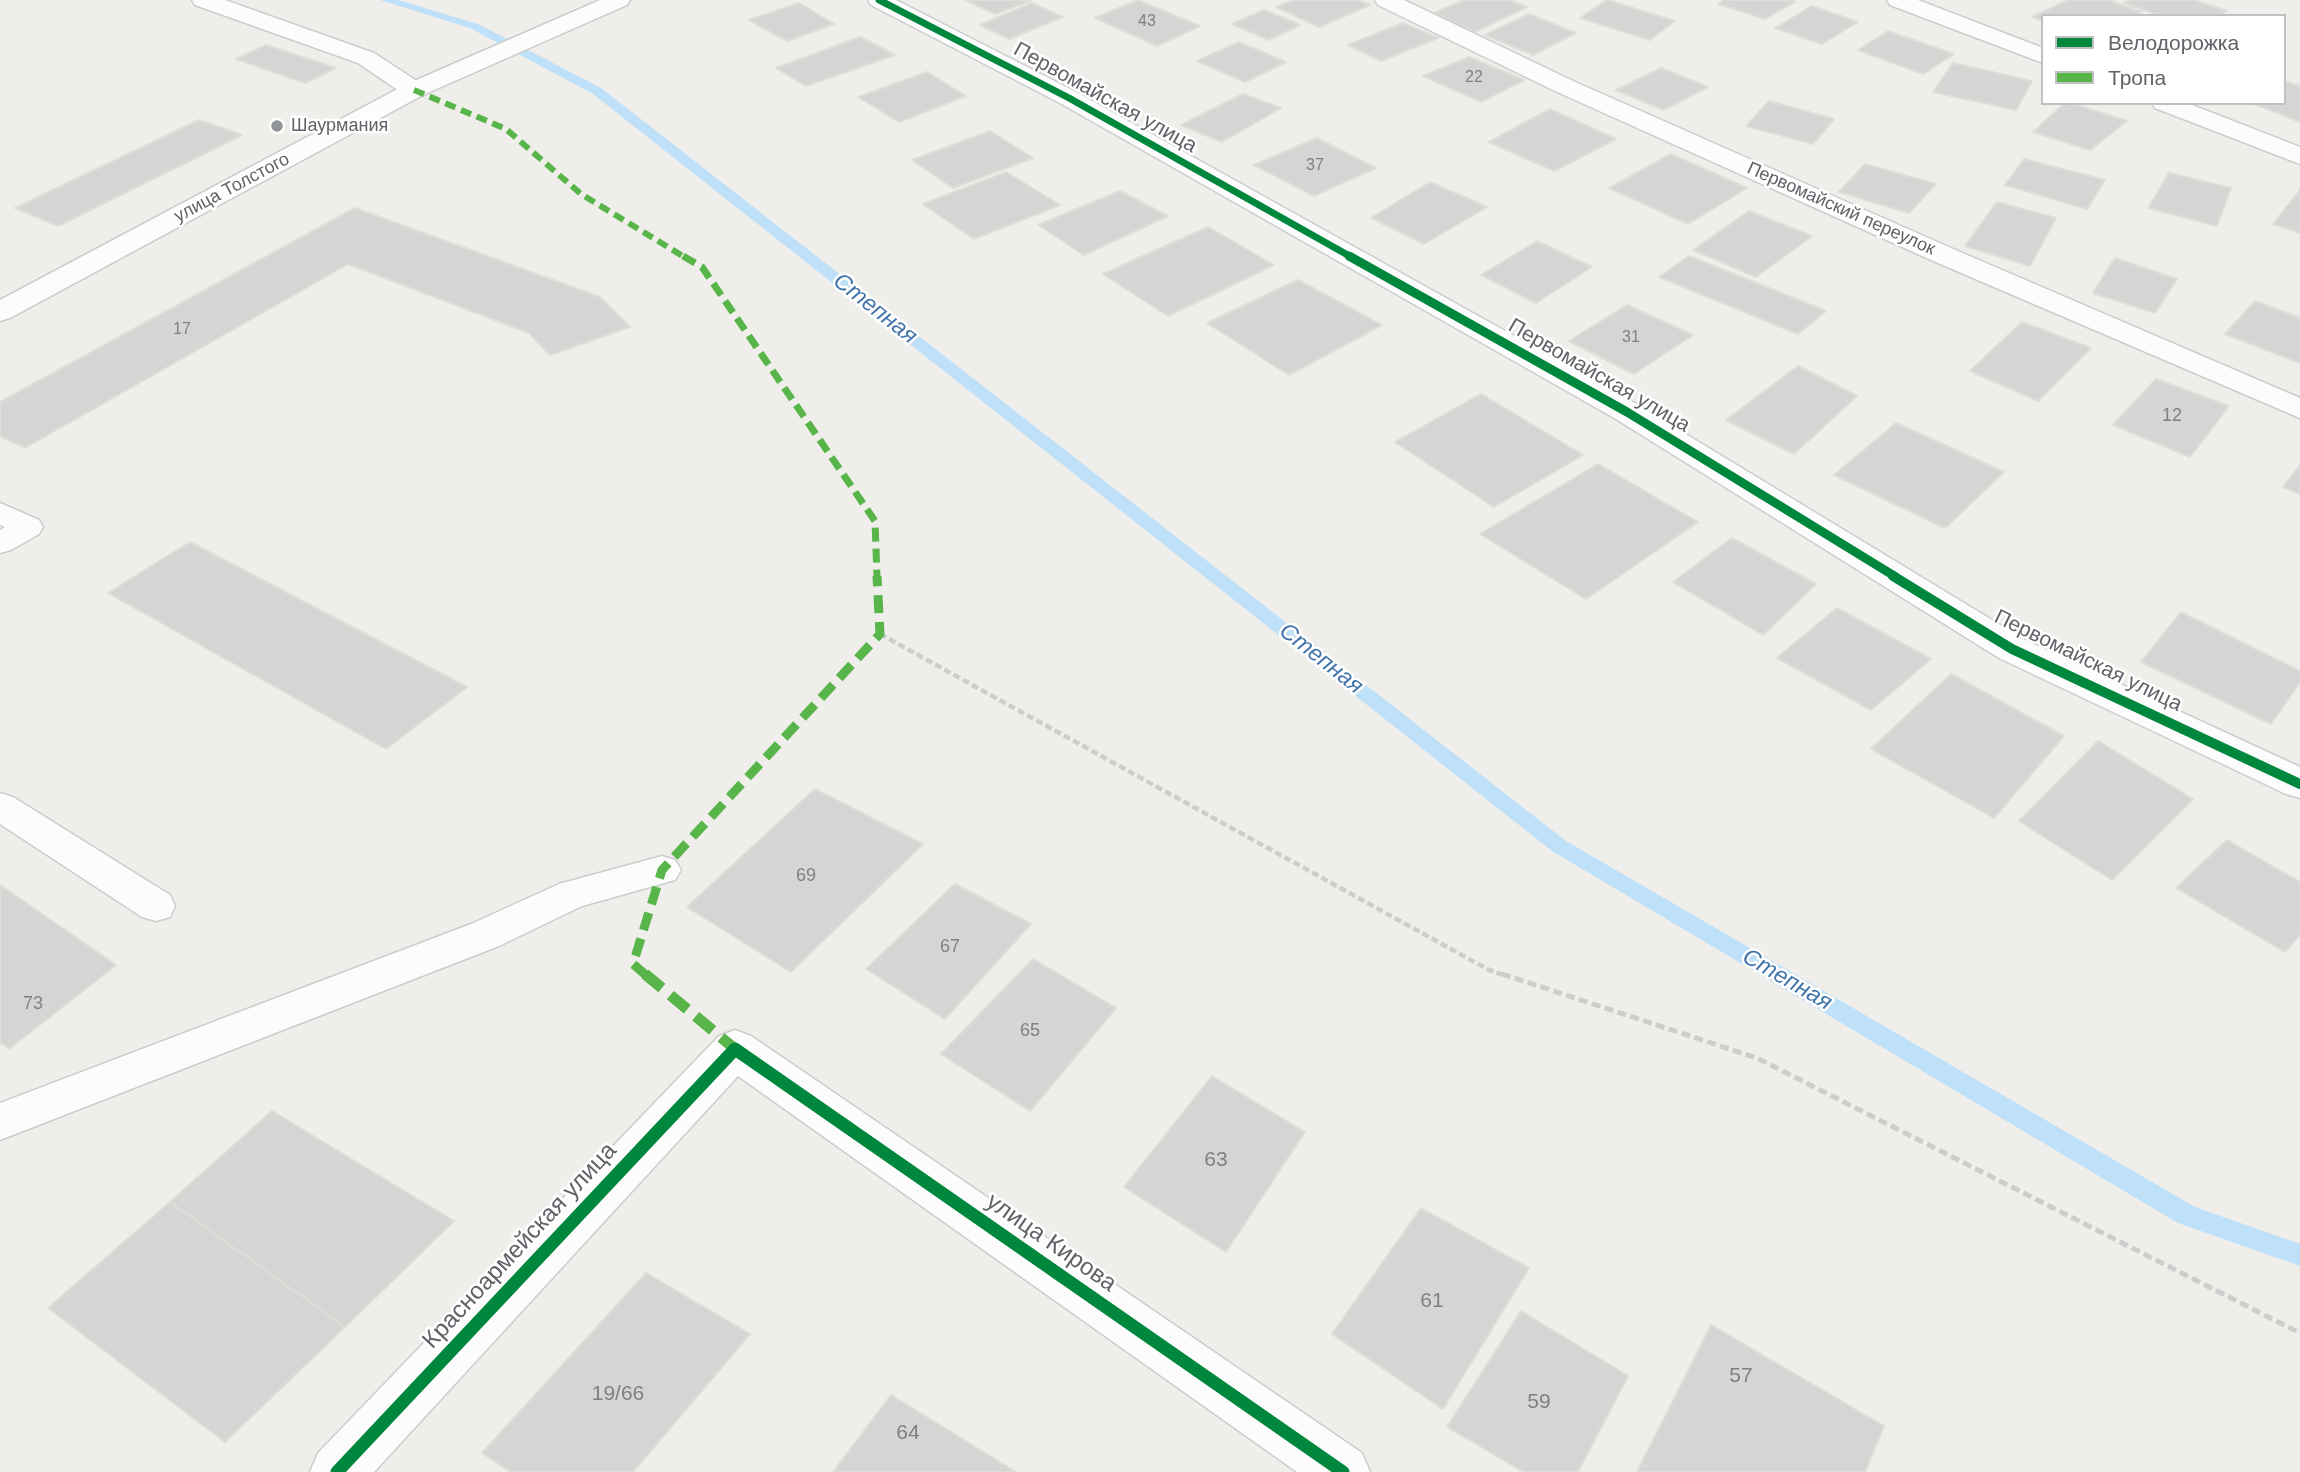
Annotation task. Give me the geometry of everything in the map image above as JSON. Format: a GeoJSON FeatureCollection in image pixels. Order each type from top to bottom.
{"type":"FeatureCollection","features":[{"type":"Feature","properties":{"kind":"street"},"geometry":{"type":"LineString","coordinates":[[203,0],[366,58],[414,90]]}},
{"type":"Feature","properties":{"kind":"street","name":"улица Толстого"},"geometry":{"type":"LineString","coordinates":[[0,312],[414,90],[619,0]]}},
{"type":"Feature","properties":{"kind":"street","name":"Первомайская улица"},"geometry":{"type":"LineString","coordinates":[[879,0],[1069,98],[1627,412],[2012,649],[2300,784]]}},
{"type":"Feature","properties":{"kind":"street","name":"Первомайский переулок"},"geometry":{"type":"LineString","coordinates":[[1386,0],[1564,86],[1941,254],[2300,409]]}},
{"type":"Feature","properties":{"kind":"street"},"geometry":{"type":"LineString","coordinates":[[1898,0],[2041,55]]}},
{"type":"Feature","properties":{"kind":"street"},"geometry":{"type":"LineString","coordinates":[[2169,105],[2300,156]]}},
{"type":"Feature","properties":{"kind":"street","name":"Красноармейская улица"},"geometry":{"type":"LineString","coordinates":[[337,1472],[735,1049]]}},
{"type":"Feature","properties":{"kind":"street","name":"улица Кирова"},"geometry":{"type":"LineString","coordinates":[[735,1049],[1343,1472]]}},
{"type":"Feature","properties":{"kind":"lane"},"geometry":{"type":"LineString","coordinates":[[0,512],[28,527],[0,543]]}},
{"type":"Feature","properties":{"kind":"lane"},"geometry":{"type":"LineString","coordinates":[[0,806],[156,906]]}},
{"type":"Feature","properties":{"kind":"lane"},"geometry":{"type":"LineString","coordinates":[[0,1122],[485,935],[572,894],[662,870]]}},
{"type":"Feature","properties":{"kind":"path"},"geometry":{"type":"LineString","coordinates":[[880,634],[1489,970],[1757,1058],[2300,1333]]}},
{"type":"Feature","properties":{"kind":"building"},"geometry":{"type":"Polygon","coordinates":[[[965,0],[1032,0],[995,14],[965,0]]]}},
{"type":"Feature","properties":{"kind":"building"},"geometry":{"type":"Polygon","coordinates":[[[1138,0],[1200,26],[1157,46],[1095,18],[1138,0]]]}},
{"type":"Feature","properties":{"kind":"building"},"geometry":{"type":"Polygon","coordinates":[[[1294,0],[1358,0],[1370,5],[1319,27],[1276,7],[1294,0]]]}},
{"type":"Feature","properties":{"kind":"building"},"geometry":{"type":"Polygon","coordinates":[[[1464,0],[1509,0],[1527,7],[1475,32],[1434,13],[1464,0]]]}},
{"type":"Feature","properties":{"kind":"building"},"geometry":{"type":"Polygon","coordinates":[[[1607,0],[1675,21],[1650,40],[1580,18],[1607,0]]]}},
{"type":"Feature","properties":{"kind":"building"},"geometry":{"type":"Polygon","coordinates":[[[1725,0],[1795,2],[1765,19],[1718,4],[1725,0]]]}},
{"type":"Feature","properties":{"kind":"building"},"geometry":{"type":"Polygon","coordinates":[[[2068,0],[2108,0],[2142,12],[2041,14],[2041,20],[2032,17],[2068,0]]]}},
{"type":"Feature","properties":{"kind":"building"},"geometry":{"type":"Polygon","coordinates":[[[2129,0],[2194,0],[2227,11],[2222,14],[2155,14],[2124,3],[2129,0]]]}},
{"type":"Feature","properties":{"kind":"building"},"geometry":{"type":"Polygon","coordinates":[[[799,3],[834,24],[787,41],[749,20],[799,3]]]}},
{"type":"Feature","properties":{"kind":"building"},"geometry":{"type":"Polygon","coordinates":[[[1032,3],[1063,17],[1009,39],[980,25],[1032,3]]]}},
{"type":"Feature","properties":{"kind":"building"},"geometry":{"type":"Polygon","coordinates":[[[1812,6],[1858,22],[1822,44],[1775,28],[1812,6]]]}},
{"type":"Feature","properties":{"kind":"building"},"geometry":{"type":"Polygon","coordinates":[[[1264,10],[1300,25],[1269,40],[1232,24],[1264,10]]]}},
{"type":"Feature","properties":{"kind":"building"},"geometry":{"type":"Polygon","coordinates":[[[1529,14],[1576,33],[1533,55],[1485,35],[1529,14]]]}},
{"type":"Feature","properties":{"kind":"building"},"geometry":{"type":"Polygon","coordinates":[[[1403,23],[1438,38],[1381,61],[1348,45],[1403,23]]]}},
{"type":"Feature","properties":{"kind":"building"},"geometry":{"type":"Polygon","coordinates":[[[1888,31],[1954,54],[1923,74],[1858,50],[1888,31]]]}},
{"type":"Feature","properties":{"kind":"building"},"geometry":{"type":"Polygon","coordinates":[[[860,37],[895,55],[806,86],[776,68],[860,37]]]}},
{"type":"Feature","properties":{"kind":"building"},"geometry":{"type":"Polygon","coordinates":[[[1239,42],[1286,62],[1245,82],[1197,61],[1239,42]]]}},
{"type":"Feature","properties":{"kind":"building"},"geometry":{"type":"Polygon","coordinates":[[[266,45],[336,68],[305,83],[236,59],[266,45]]]}},
{"type":"Feature","properties":{"kind":"building"},"geometry":{"type":"Polygon","coordinates":[[[1469,57],[1524,80],[1481,102],[1423,76],[1469,57]]]}},
{"type":"Feature","properties":{"kind":"building"},"geometry":{"type":"Polygon","coordinates":[[[1953,63],[2032,81],[2016,110],[1933,92],[1953,63]]]}},
{"type":"Feature","properties":{"kind":"building"},"geometry":{"type":"Polygon","coordinates":[[[1661,68],[1708,87],[1664,110],[1616,90],[1661,68]]]}},
{"type":"Feature","properties":{"kind":"building"},"geometry":{"type":"Polygon","coordinates":[[[927,72],[966,96],[899,122],[858,97],[927,72]]]}},
{"type":"Feature","properties":{"kind":"building"},"geometry":{"type":"Polygon","coordinates":[[[2286,83],[2300,86],[2300,122],[2257,105],[2286,105],[2286,83]]]}},
{"type":"Feature","properties":{"kind":"building"},"geometry":{"type":"Polygon","coordinates":[[[1243,94],[1281,108],[1222,142],[1181,125],[1243,94]]]}},
{"type":"Feature","properties":{"kind":"building"},"geometry":{"type":"Polygon","coordinates":[[[1769,101],[1834,119],[1813,144],[1746,126],[1769,101]]]}},
{"type":"Feature","properties":{"kind":"building"},"geometry":{"type":"Polygon","coordinates":[[[2063,105],[2077,105],[2127,121],[2090,150],[2033,132],[2063,105]]]}},
{"type":"Feature","properties":{"kind":"building"},"geometry":{"type":"Polygon","coordinates":[[[1550,109],[1616,139],[1554,171],[1489,142],[1550,109]]]}},
{"type":"Feature","properties":{"kind":"building"},"geometry":{"type":"Polygon","coordinates":[[[199,120],[242,135],[58,226],[15,208],[199,120]]]}},
{"type":"Feature","properties":{"kind":"building"},"geometry":{"type":"Polygon","coordinates":[[[990,131],[1033,158],[953,188],[912,160],[990,131]]]}},
{"type":"Feature","properties":{"kind":"building"},"geometry":{"type":"Polygon","coordinates":[[[1317,138],[1376,168],[1314,196],[1254,165],[1317,138]]]}},
{"type":"Feature","properties":{"kind":"building"},"geometry":{"type":"Polygon","coordinates":[[[1671,154],[1747,188],[1688,224],[1609,188],[1671,154]]]}},
{"type":"Feature","properties":{"kind":"building"},"geometry":{"type":"Polygon","coordinates":[[[2024,159],[2105,180],[2087,209],[2005,185],[2024,159]]]}},
{"type":"Feature","properties":{"kind":"building"},"geometry":{"type":"Polygon","coordinates":[[[1865,164],[1936,184],[1909,213],[1839,192],[1865,164]]]}},
{"type":"Feature","properties":{"kind":"building"},"geometry":{"type":"Polygon","coordinates":[[[1006,172],[1060,205],[974,239],[923,204],[1006,172]]]}},
{"type":"Feature","properties":{"kind":"building"},"geometry":{"type":"Polygon","coordinates":[[[2169,173],[2231,188],[2217,226],[2148,208],[2169,173]]]}},
{"type":"Feature","properties":{"kind":"building"},"geometry":{"type":"Polygon","coordinates":[[[1430,182],[1487,207],[1424,244],[1371,218],[1430,182]]]}},
{"type":"Feature","properties":{"kind":"building"},"geometry":{"type":"Polygon","coordinates":[[[2300,190],[2300,233],[2273,224],[2300,190]]]}},
{"type":"Feature","properties":{"kind":"building"},"geometry":{"type":"Polygon","coordinates":[[[1120,191],[1168,216],[1084,255],[1038,225],[1120,191]]]}},
{"type":"Feature","properties":{"kind":"building"},"geometry":{"type":"Polygon","coordinates":[[[1997,202],[2056,218],[2030,266],[1965,246],[1997,202]]]}},
{"type":"Feature","properties":{"kind":"building"},"geometry":{"type":"Polygon","coordinates":[[[355,208],[600,297],[630,327],[550,355],[529,333],[348,264],[25,448],[0,436],[0,402],[355,208]]]}},
{"type":"Feature","properties":{"kind":"building"},"geometry":{"type":"Polygon","coordinates":[[[1749,211],[1812,236],[1756,277],[1693,250],[1749,211]]]}},
{"type":"Feature","properties":{"kind":"building"},"geometry":{"type":"Polygon","coordinates":[[[1208,227],[1274,265],[1168,316],[1103,274],[1208,227]]]}},
{"type":"Feature","properties":{"kind":"building"},"geometry":{"type":"Polygon","coordinates":[[[1537,241],[1592,267],[1536,303],[1481,275],[1537,241]]]}},
{"type":"Feature","properties":{"kind":"building"},"geometry":{"type":"Polygon","coordinates":[[[1689,256],[1826,311],[1798,334],[1659,277],[1689,256]]]}},
{"type":"Feature","properties":{"kind":"building"},"geometry":{"type":"Polygon","coordinates":[[[2115,258],[2177,279],[2155,313],[2093,293],[2115,258]]]}},
{"type":"Feature","properties":{"kind":"building"},"geometry":{"type":"Polygon","coordinates":[[[1298,280],[1382,325],[1289,375],[1207,323],[1298,280]]]}},
{"type":"Feature","properties":{"kind":"building"},"geometry":{"type":"Polygon","coordinates":[[[2255,301],[2300,318],[2300,363],[2225,334],[2255,301]]]}},
{"type":"Feature","properties":{"kind":"building"},"geometry":{"type":"Polygon","coordinates":[[[1627,305],[1693,335],[1634,374],[1569,341],[1627,305]]]}},
{"type":"Feature","properties":{"kind":"building"},"geometry":{"type":"Polygon","coordinates":[[[2022,322],[2091,348],[2038,401],[1970,371],[2022,322]]]}},
{"type":"Feature","properties":{"kind":"building"},"geometry":{"type":"Polygon","coordinates":[[[1798,366],[1857,396],[1794,454],[1726,420],[1798,366]]]}},
{"type":"Feature","properties":{"kind":"building"},"geometry":{"type":"Polygon","coordinates":[[[2156,379],[2229,406],[2190,457],[2113,425],[2156,379]]]}},
{"type":"Feature","properties":{"kind":"building"},"geometry":{"type":"Polygon","coordinates":[[[1481,394],[1583,455],[1494,507],[1395,442],[1481,394]]]}},
{"type":"Feature","properties":{"kind":"building"},"geometry":{"type":"Polygon","coordinates":[[[1896,423],[2004,472],[1945,528],[1834,475],[1896,423]]]}},
{"type":"Feature","properties":{"kind":"building"},"geometry":{"type":"Polygon","coordinates":[[[1598,464],[1698,522],[1586,599],[1480,534],[1598,464]]]}},
{"type":"Feature","properties":{"kind":"building"},"geometry":{"type":"Polygon","coordinates":[[[2300,465],[2300,494],[2283,487],[2300,465]]]}},
{"type":"Feature","properties":{"kind":"building"},"geometry":{"type":"Polygon","coordinates":[[[1732,538],[1816,584],[1763,635],[1673,582],[1732,538]]]}},
{"type":"Feature","properties":{"kind":"building"},"geometry":{"type":"Polygon","coordinates":[[[190,542],[467,687],[386,749],[108,593],[190,542]]]}},
{"type":"Feature","properties":{"kind":"building"},"geometry":{"type":"Polygon","coordinates":[[[1837,608],[1931,659],[1871,710],[1777,658],[1837,608]]]}},
{"type":"Feature","properties":{"kind":"building"},"geometry":{"type":"Polygon","coordinates":[[[2181,612],[2300,671],[2300,682],[2271,724],[2141,662],[2181,612]]]}},
{"type":"Feature","properties":{"kind":"building"},"geometry":{"type":"Polygon","coordinates":[[[1951,674],[2064,736],[1994,818],[1871,749],[1951,674]]]}},
{"type":"Feature","properties":{"kind":"building"},"geometry":{"type":"Polygon","coordinates":[[[2098,741],[2193,799],[2112,880],[2019,821],[2098,741]]]}},
{"type":"Feature","properties":{"kind":"building"},"geometry":{"type":"Polygon","coordinates":[[[815,789],[923,844],[791,972],[687,907],[815,789]]]}},
{"type":"Feature","properties":{"kind":"building"},"geometry":{"type":"Polygon","coordinates":[[[2227,840],[2300,882],[2300,935],[2285,952],[2176,888],[2227,840]]]}},
{"type":"Feature","properties":{"kind":"building"},"geometry":{"type":"Polygon","coordinates":[[[955,884],[1031,924],[945,1019],[866,969],[955,884]]]}},
{"type":"Feature","properties":{"kind":"building"},"geometry":{"type":"Polygon","coordinates":[[[0,885],[116,965],[9,1049],[0,1042],[0,885]]]}},
{"type":"Feature","properties":{"kind":"building"},"geometry":{"type":"Polygon","coordinates":[[[1033,959],[1116,1008],[1030,1111],[941,1054],[1033,959]]]}},
{"type":"Feature","properties":{"kind":"building"},"geometry":{"type":"Polygon","coordinates":[[[1212,1076],[1305,1132],[1226,1252],[1124,1187],[1212,1076]]]}},
{"type":"Feature","properties":{"kind":"building"},"geometry":{"type":"Polygon","coordinates":[[[272,1111],[454,1221],[345,1327],[170,1202],[272,1111]]]}},
{"type":"Feature","properties":{"kind":"building"},"geometry":{"type":"Polygon","coordinates":[[[170,1202],[345,1327],[225,1442],[48,1308],[170,1202]]]}},
{"type":"Feature","properties":{"kind":"building"},"geometry":{"type":"Polygon","coordinates":[[[1421,1208],[1529,1268],[1443,1409],[1332,1334],[1421,1208]]]}},
{"type":"Feature","properties":{"kind":"building"},"geometry":{"type":"Polygon","coordinates":[[[646,1273],[750,1334],[633,1472],[511,1472],[482,1453],[646,1273]]]}},
{"type":"Feature","properties":{"kind":"building"},"geometry":{"type":"Polygon","coordinates":[[[1521,1311],[1628,1376],[1578,1472],[1524,1472],[1447,1427],[1521,1311]]]}},
{"type":"Feature","properties":{"kind":"building"},"geometry":{"type":"Polygon","coordinates":[[[1711,1325],[1884,1426],[1865,1472],[1637,1472],[1711,1325]]]}},
{"type":"Feature","properties":{"kind":"building"},"geometry":{"type":"Polygon","coordinates":[[[891,1395],[1016,1472],[833,1472],[891,1395]]]}},
{"type":"Feature","properties":{"kind":"waterway","name":"Степная"},"geometry":{"type":"LineString","coordinates":[[386,0],[474,26],[597,91],[1559,846],[2187,1215],[2300,1255]]}},
{"type":"Feature","properties":{"kind":"marked path"},"geometry":{"type":"LineString","coordinates":[[414,90],[506,129],[581,194],[702,267],[875,521],[880,634],[662,870],[633,964],[735,1049]]}},
{"type":"Feature","properties":{"kind":"cycle path"},"geometry":{"type":"LineString","coordinates":[[879,0],[1069,98],[1627,412],[2012,649],[2300,784]]}},
{"type":"Feature","properties":{"kind":"cycle path"},"geometry":{"type":"LineString","coordinates":[[337,1472],[735,1049],[1343,1472]]}},
{"type":"Feature","properties":{"kind":"place","name":"Шаурмания"},"geometry":{"type":"Point","coordinates":[277,126]}}]}
